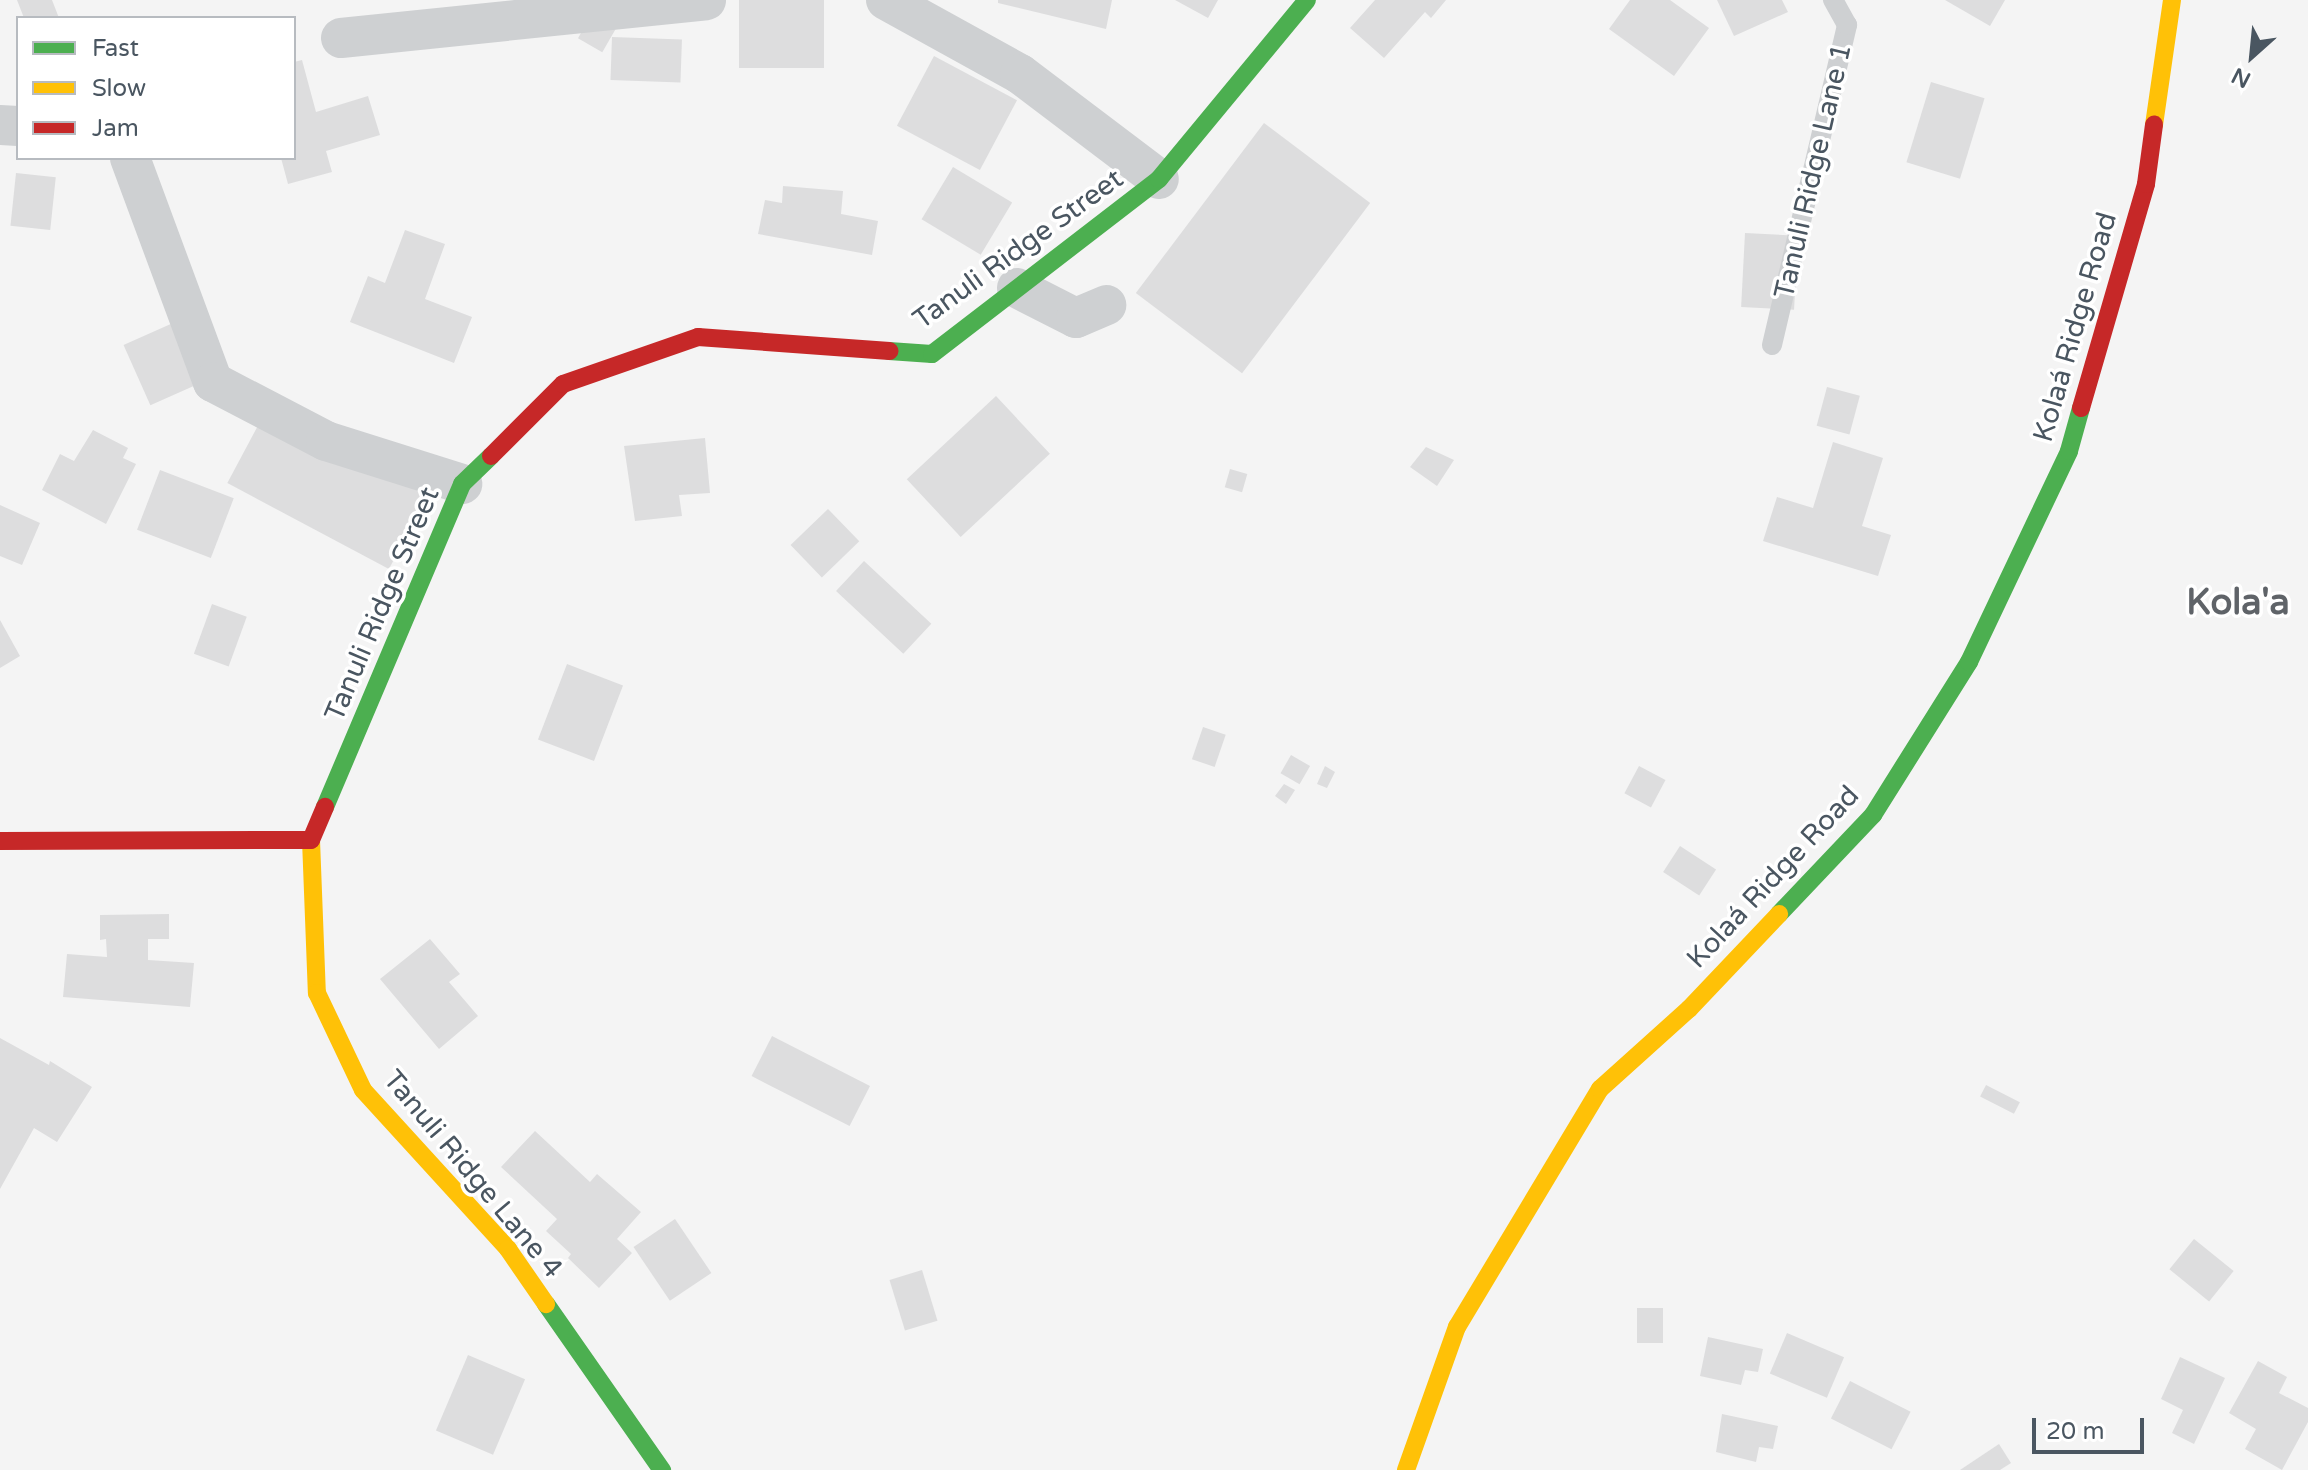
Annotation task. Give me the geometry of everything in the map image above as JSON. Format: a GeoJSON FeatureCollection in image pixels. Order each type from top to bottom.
{"type":"FeatureCollection","features":[{"type":"Feature","properties":{"kind":"street"},"geometry":{"type":"LineString","coordinates":[[341,38],[706,0]]}},
{"type":"Feature","properties":{"kind":"street"},"geometry":{"type":"LineString","coordinates":[[886,0],[1020,74],[1159,179]]}},
{"type":"Feature","properties":{"kind":"street","name":"Tanuli Ridge Street"},"geometry":{"type":"LineString","coordinates":[[311,840],[462,484],[563,384],[698,337],[932,354],[1159,179],[1307,0]]}},
{"type":"Feature","properties":{"kind":"street","name":"Kolaá Ridge Road"},"geometry":{"type":"LineString","coordinates":[[1406,1470],[1457,1327],[1600,1089],[1689,1009],[1873,815],[1969,662],[2069,451],[2146,184],[2172,0]]}},
{"type":"Feature","properties":{"kind":"street"},"geometry":{"type":"LineString","coordinates":[[131,160],[213,382],[326,441],[462,484]]}},
{"type":"Feature","properties":{"kind":"street"},"geometry":{"type":"LineString","coordinates":[[1017,288],[1076,318],[1106,305]]}},
{"type":"Feature","properties":{"kind":"street"},"geometry":{"type":"LineString","coordinates":[[0,841],[311,840]]}},
{"type":"Feature","properties":{"kind":"street","name":"Tanuli Ridge Lane 4"},"geometry":{"type":"LineString","coordinates":[[311,840],[317,993],[363,1090],[508,1249],[661,1470]]}},
{"type":"Feature","properties":{"kind":"lane","name":"Tanuli Ridge Lane 1"},"geometry":{"type":"LineString","coordinates":[[1772,345],[1847,25],[1833,0]]}},
{"type":"Feature","properties":{"kind":"building"},"geometry":{"type":"Polygon","coordinates":[[[17,0],[52,0],[58,16],[23,16],[17,0]]]}},
{"type":"Feature","properties":{"kind":"building"},"geometry":{"type":"Polygon","coordinates":[[[739,0],[824,0],[824,68],[739,68],[739,0]]]}},
{"type":"Feature","properties":{"kind":"building"},"geometry":{"type":"Polygon","coordinates":[[[998,0],[1112,0],[1106,29],[998,3],[998,0]]]}},
{"type":"Feature","properties":{"kind":"building"},"geometry":{"type":"Polygon","coordinates":[[[1175,0],[1218,0],[1208,18],[1175,0]]]}},
{"type":"Feature","properties":{"kind":"building"},"geometry":{"type":"Polygon","coordinates":[[[1375,0],[1446,0],[1431,18],[1425,12],[1384,58],[1350,28],[1375,0]]]}},
{"type":"Feature","properties":{"kind":"building"},"geometry":{"type":"Polygon","coordinates":[[[1630,0],[1670,0],[1709,28],[1674,76],[1609,29],[1630,0]]]}},
{"type":"Feature","properties":{"kind":"building"},"geometry":{"type":"Polygon","coordinates":[[[1717,0],[1782,0],[1788,12],[1734,36],[1717,0]]]}},
{"type":"Feature","properties":{"kind":"building"},"geometry":{"type":"Polygon","coordinates":[[[1945,0],[2005,0],[1990,26],[1945,0]]]}},
{"type":"Feature","properties":{"kind":"building"},"geometry":{"type":"Polygon","coordinates":[[[592,14],[616,28],[602,52],[578,38],[592,14]]]}},
{"type":"Feature","properties":{"kind":"building"},"geometry":{"type":"Polygon","coordinates":[[[612,37],[682,39],[680,82],[610,80],[612,37]]]}},
{"type":"Feature","properties":{"kind":"building"},"geometry":{"type":"Polygon","coordinates":[[[934,56],[1017,100],[980,170],[897,126],[934,56]]]}},
{"type":"Feature","properties":{"kind":"building"},"geometry":{"type":"Polygon","coordinates":[[[302,60],[316,112],[368,96],[380,135],[326,151],[332,172],[288,184],[282,160],[296,160],[296,62],[302,60]]]}},
{"type":"Feature","properties":{"kind":"building"},"geometry":{"type":"Polygon","coordinates":[[[1931,82],[1985,98],[1960,179],[1906,162],[1931,82]]]}},
{"type":"Feature","properties":{"kind":"building"},"geometry":{"type":"Polygon","coordinates":[[[1264,123],[1370,203],[1242,373],[1136,293],[1264,123]]]}},
{"type":"Feature","properties":{"kind":"building"},"geometry":{"type":"Polygon","coordinates":[[[953,167],[1012,203],[981,255],[922,219],[953,167]]]}},
{"type":"Feature","properties":{"kind":"building"},"geometry":{"type":"Polygon","coordinates":[[[16,173],[56,177],[50,230],[10,226],[16,173]]]}},
{"type":"Feature","properties":{"kind":"building"},"geometry":{"type":"Polygon","coordinates":[[[783,186],[843,191],[841,214],[878,221],[872,255],[758,234],[765,200],[782,203],[783,186]]]}},
{"type":"Feature","properties":{"kind":"building"},"geometry":{"type":"Polygon","coordinates":[[[405,230],[445,244],[425,299],[472,317],[454,363],[350,322],[368,276],[385,283],[405,230]]]}},
{"type":"Feature","properties":{"kind":"building"},"geometry":{"type":"Polygon","coordinates":[[[1745,233],[1798,236],[1794,310],[1741,307],[1745,233]]]}},
{"type":"Feature","properties":{"kind":"building"},"geometry":{"type":"Polygon","coordinates":[[[182,319],[209,379],[150,405],[124,345],[182,319]]]}},
{"type":"Feature","properties":{"kind":"building"},"geometry":{"type":"Polygon","coordinates":[[[1827,387],[1860,396],[1849,434],[1817,426],[1827,387]]]}},
{"type":"Feature","properties":{"kind":"building"},"geometry":{"type":"Polygon","coordinates":[[[996,396],[1050,454],[961,537],[907,479],[996,396]]]}},
{"type":"Feature","properties":{"kind":"building"},"geometry":{"type":"Polygon","coordinates":[[[271,401],[433,487],[389,569],[227,483],[271,401]]]}},
{"type":"Feature","properties":{"kind":"building"},"geometry":{"type":"Polygon","coordinates":[[[93,430],[128,448],[123,458],[136,464],[106,524],[42,490],[60,454],[74,461],[93,430]]]}},
{"type":"Feature","properties":{"kind":"building"},"geometry":{"type":"Polygon","coordinates":[[[705,438],[710,493],[679,495],[682,516],[635,521],[624,446],[705,438]]]}},
{"type":"Feature","properties":{"kind":"building"},"geometry":{"type":"Polygon","coordinates":[[[1833,442],[1883,458],[1862,526],[1891,535],[1878,576],[1763,541],[1777,497],[1813,508],[1833,442]]]}},
{"type":"Feature","properties":{"kind":"building"},"geometry":{"type":"Polygon","coordinates":[[[1426,447],[1454,460],[1437,486],[1410,467],[1426,447]]]}},
{"type":"Feature","properties":{"kind":"building"},"geometry":{"type":"Polygon","coordinates":[[[1230,469],[1247,474],[1242,492],[1225,487],[1230,469]]]}},
{"type":"Feature","properties":{"kind":"building"},"geometry":{"type":"Polygon","coordinates":[[[160,470],[234,498],[211,558],[137,530],[160,470]]]}},
{"type":"Feature","properties":{"kind":"building"},"geometry":{"type":"Polygon","coordinates":[[[0,505],[40,523],[22,565],[0,556],[0,505]]]}},
{"type":"Feature","properties":{"kind":"building"},"geometry":{"type":"Polygon","coordinates":[[[828,509],[859,541],[822,577],[791,545],[828,509]]]}},
{"type":"Feature","properties":{"kind":"building"},"geometry":{"type":"Polygon","coordinates":[[[864,561],[931,624],[903,654],[836,591],[864,561]]]}},
{"type":"Feature","properties":{"kind":"building"},"geometry":{"type":"Polygon","coordinates":[[[212,604],[247,617],[229,666],[194,654],[212,604]]]}},
{"type":"Feature","properties":{"kind":"building"},"geometry":{"type":"Polygon","coordinates":[[[0,620],[20,656],[0,668],[0,620]]]}},
{"type":"Feature","properties":{"kind":"building"},"geometry":{"type":"Polygon","coordinates":[[[567,664],[623,686],[594,761],[538,740],[567,664]]]}},
{"type":"Feature","properties":{"kind":"building"},"geometry":{"type":"Polygon","coordinates":[[[1203,727],[1226,735],[1215,767],[1192,759],[1203,727]]]}},
{"type":"Feature","properties":{"kind":"building"},"geometry":{"type":"Polygon","coordinates":[[[1291,755],[1310,766],[1300,784],[1280,773],[1291,755]]]}},
{"type":"Feature","properties":{"kind":"building"},"geometry":{"type":"Polygon","coordinates":[[[1325,766],[1335,772],[1327,788],[1317,784],[1325,766]]]}},
{"type":"Feature","properties":{"kind":"building"},"geometry":{"type":"Polygon","coordinates":[[[1639,766],[1665,780],[1651,807],[1624,793],[1639,766]]]}},
{"type":"Feature","properties":{"kind":"building"},"geometry":{"type":"Polygon","coordinates":[[[1284,784],[1295,790],[1286,804],[1275,796],[1284,784]]]}},
{"type":"Feature","properties":{"kind":"building"},"geometry":{"type":"Polygon","coordinates":[[[1680,846],[1716,869],[1699,895],[1663,872],[1680,846]]]}},
{"type":"Feature","properties":{"kind":"building"},"geometry":{"type":"Polygon","coordinates":[[[169,914],[169,939],[148,939],[148,960],[194,963],[190,1007],[63,997],[67,954],[107,957],[106,939],[100,940],[100,915],[169,914]]]}},
{"type":"Feature","properties":{"kind":"building"},"geometry":{"type":"Polygon","coordinates":[[[430,939],[460,974],[449,982],[478,1016],[439,1049],[380,979],[430,939]]]}},
{"type":"Feature","properties":{"kind":"building"},"geometry":{"type":"Polygon","coordinates":[[[772,1036],[870,1086],[850,1126],[752,1076],[772,1036]]]}},
{"type":"Feature","properties":{"kind":"building"},"geometry":{"type":"Polygon","coordinates":[[[0,1038],[49,1065],[50,1061],[92,1087],[57,1142],[34,1128],[0,1189],[0,1038]]]}},
{"type":"Feature","properties":{"kind":"building"},"geometry":{"type":"Polygon","coordinates":[[[1986,1085],[2020,1102],[2014,1114],[1980,1097],[1986,1085]]]}},
{"type":"Feature","properties":{"kind":"building"},"geometry":{"type":"Polygon","coordinates":[[[535,1131],[590,1182],[597,1174],[641,1212],[617,1239],[632,1253],[599,1288],[568,1258],[571,1254],[546,1231],[557,1219],[501,1167],[535,1131]]]}},
{"type":"Feature","properties":{"kind":"building"},"geometry":{"type":"Polygon","coordinates":[[[675,1219],[711,1273],[670,1301],[634,1247],[675,1219]]]}},
{"type":"Feature","properties":{"kind":"building"},"geometry":{"type":"Polygon","coordinates":[[[2194,1239],[2234,1271],[2209,1301],[2169,1269],[2194,1239]]]}},
{"type":"Feature","properties":{"kind":"building"},"geometry":{"type":"Polygon","coordinates":[[[922,1270],[937,1321],[905,1331],[889,1280],[922,1270]]]}},
{"type":"Feature","properties":{"kind":"building"},"geometry":{"type":"Polygon","coordinates":[[[1637,1308],[1663,1308],[1663,1343],[1637,1343],[1637,1308]]]}},
{"type":"Feature","properties":{"kind":"building"},"geometry":{"type":"Polygon","coordinates":[[[1787,1333],[1844,1357],[1827,1398],[1770,1374],[1787,1333]]]}},
{"type":"Feature","properties":{"kind":"building"},"geometry":{"type":"Polygon","coordinates":[[[1708,1337],[1763,1349],[1758,1372],[1745,1370],[1741,1385],[1700,1376],[1708,1337]]]}},
{"type":"Feature","properties":{"kind":"building"},"geometry":{"type":"Polygon","coordinates":[[[468,1355],[525,1379],[493,1455],[436,1430],[468,1355]]]}},
{"type":"Feature","properties":{"kind":"building"},"geometry":{"type":"Polygon","coordinates":[[[2180,1357],[2225,1378],[2194,1444],[2172,1433],[2183,1410],[2161,1399],[2180,1357]]]}},
{"type":"Feature","properties":{"kind":"building"},"geometry":{"type":"Polygon","coordinates":[[[2258,1361],[2287,1377],[2279,1393],[2308,1408],[2308,1422],[2282,1470],[2245,1449],[2256,1429],[2229,1413],[2258,1361]]]}},
{"type":"Feature","properties":{"kind":"building"},"geometry":{"type":"Polygon","coordinates":[[[1850,1381],[1911,1412],[1892,1449],[1831,1418],[1850,1381]]]}},
{"type":"Feature","properties":{"kind":"building"},"geometry":{"type":"Polygon","coordinates":[[[1722,1414],[1778,1426],[1773,1449],[1759,1447],[1756,1462],[1716,1452],[1722,1414]]]}},
{"type":"Feature","properties":{"kind":"building"},"geometry":{"type":"Polygon","coordinates":[[[1999,1444],[2011,1463],[2000,1470],[1960,1470],[1999,1444]]]}},
{"type":"Feature","properties":{"kind":"traffic: fast"},"geometry":{"type":"LineString","coordinates":[[889,351],[932,354],[1159,179],[1307,0]]}},
{"type":"Feature","properties":{"kind":"traffic: fast"},"geometry":{"type":"LineString","coordinates":[[1779,914],[1873,815],[1969,662],[2069,451],[2081,408]]}},
{"type":"Feature","properties":{"kind":"traffic: fast"},"geometry":{"type":"LineString","coordinates":[[325,807],[462,484],[491,456]]}},
{"type":"Feature","properties":{"kind":"traffic: fast"},"geometry":{"type":"LineString","coordinates":[[546,1304],[662,1470]]}},
{"type":"Feature","properties":{"kind":"traffic: slow"},"geometry":{"type":"LineString","coordinates":[[2154,125],[2172,0]]}},
{"type":"Feature","properties":{"kind":"traffic: slow"},"geometry":{"type":"LineString","coordinates":[[311,840],[317,993],[363,1090],[508,1249],[546,1304]]}},
{"type":"Feature","properties":{"kind":"traffic: slow"},"geometry":{"type":"LineString","coordinates":[[1406,1470],[1457,1327],[1600,1089],[1689,1009],[1779,914]]}},
{"type":"Feature","properties":{"kind":"traffic: jam"},"geometry":{"type":"LineString","coordinates":[[2081,408],[2146,184],[2154,125]]}},
{"type":"Feature","properties":{"kind":"traffic: jam"},"geometry":{"type":"LineString","coordinates":[[491,456],[563,384],[698,337],[889,351]]}},
{"type":"Feature","properties":{"kind":"traffic: jam"},"geometry":{"type":"LineString","coordinates":[[0,841],[311,840],[325,807]]}},
{"type":"Feature","properties":{"kind":"district","name":"Kola'a"},"geometry":{"type":"Point","coordinates":[2238,603]}}]}
